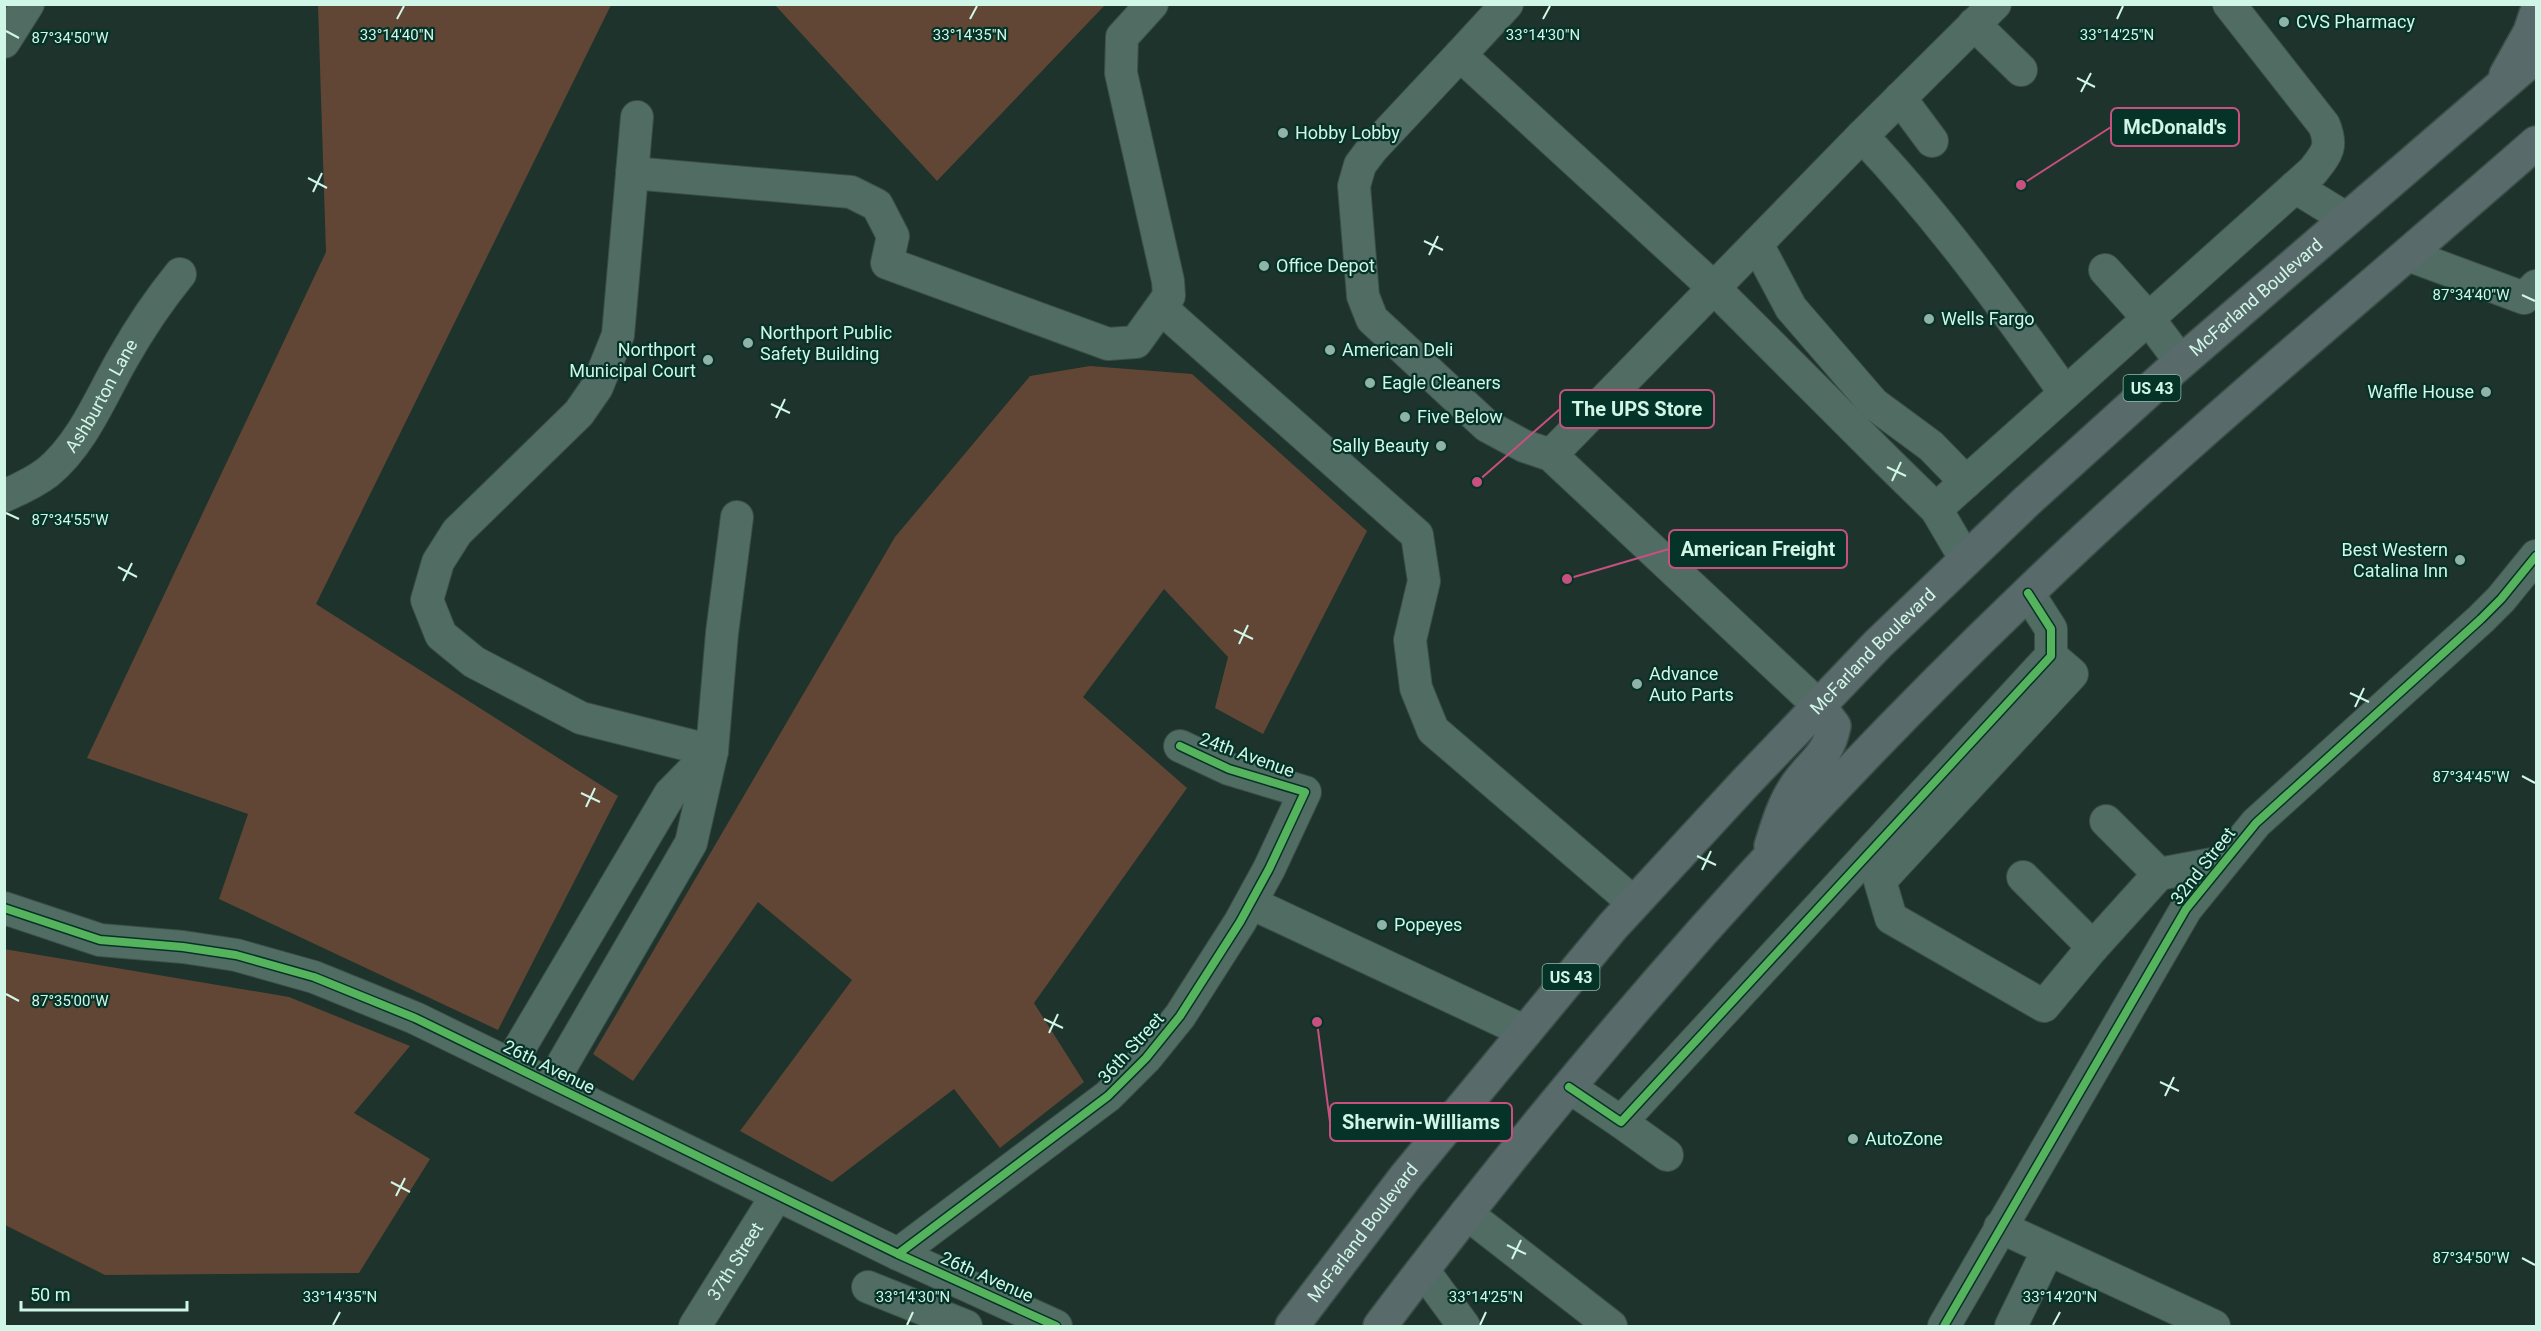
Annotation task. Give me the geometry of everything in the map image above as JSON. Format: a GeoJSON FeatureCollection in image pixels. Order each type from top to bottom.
{"type":"FeatureCollection","features":[{"type":"Feature","properties":{"kind":"highway"},"geometry":{"type":"LineString","coordinates":[[2499,87],[2530,33],[2536,14]]}},
{"type":"Feature","properties":{"kind":"highway","name":"McFarland Boulevard"},"geometry":{"type":"LineString","coordinates":[[1292,1326],[1406,1176],[1634,903],[1878,644],[2027,501],[2181,362],[2536,56]]}},
{"type":"Feature","properties":{"kind":"highway"},"geometry":{"type":"LineString","coordinates":[[1380,1326],[1466,1214],[1569,1087],[1767,858],[1932,687],[2028,593],[2235,401],[2536,143]]}},
{"type":"Feature","properties":{"kind":"highway"},"geometry":{"type":"LineString","coordinates":[[1767,858],[1779,819],[1794,788],[1811,770],[1830,743],[1833,726],[1819,706]]}},
{"type":"Feature","properties":{"kind":"street"},"geometry":{"type":"LineString","coordinates":[[4,42],[28,4]]}},
{"type":"Feature","properties":{"kind":"street"},"geometry":{"type":"LineString","coordinates":[[632,173],[850,192],[877,206],[893,236],[887,263],[1108,344],[1136,342],[1169,296],[1168,281],[1121,74],[1122,37],[1152,4]]}},
{"type":"Feature","properties":{"kind":"street"},"geometry":{"type":"LineString","coordinates":[[1507,4],[1372,149],[1360,165],[1354,186],[1363,296],[1372,319],[1488,426],[1524,446],[1551,455],[1819,706]]}},
{"type":"Feature","properties":{"kind":"street"},"geometry":{"type":"LineString","coordinates":[[1936,509],[2313,171],[2327,153],[2330,138],[2324,125],[2229,4]]}},
{"type":"Feature","properties":{"kind":"street"},"geometry":{"type":"LineString","coordinates":[[1551,455],[1862,136],[1985,14],[2021,70]]}},
{"type":"Feature","properties":{"kind":"street"},"geometry":{"type":"LineString","coordinates":[[1460,54],[1714,288],[1936,509],[1966,560]]}},
{"type":"Feature","properties":{"kind":"street"},"geometry":{"type":"LineString","coordinates":[[1900,99],[1932,141]]}},
{"type":"Feature","properties":{"kind":"street"},"geometry":{"type":"LineString","coordinates":[[637,117],[618,334],[597,387],[579,413],[457,532],[438,562],[427,600],[441,635],[474,663],[581,718],[712,751]]}},
{"type":"Feature","properties":{"kind":"street"},"geometry":{"type":"LineString","coordinates":[[1862,136],[1896,172],[2022,333],[2065,393]]}},
{"type":"Feature","properties":{"kind":"street"},"geometry":{"type":"LineString","coordinates":[[2295,187],[2348,219]]}},
{"type":"Feature","properties":{"kind":"street"},"geometry":{"type":"LineString","coordinates":[[1757,244],[1791,308],[1874,404],[1931,446],[1966,482]]}},
{"type":"Feature","properties":{"kind":"street"},"geometry":{"type":"LineString","coordinates":[[2408,255],[2524,298],[2536,286]]}},
{"type":"Feature","properties":{"kind":"street"},"geometry":{"type":"LineString","coordinates":[[2105,270],[2148,318],[2181,362]]}},
{"type":"Feature","properties":{"kind":"street","name":"Ashburton Lane"},"geometry":{"type":"LineString","coordinates":[[4,496],[27,487],[49,471],[68,450],[85,428],[158,301],[180,274]]}},
{"type":"Feature","properties":{"kind":"street"},"geometry":{"type":"LineString","coordinates":[[1161,308],[1417,535],[1424,580],[1410,640],[1416,688],[1433,730],[1634,903]]}},
{"type":"Feature","properties":{"kind":"street"},"geometry":{"type":"LineString","coordinates":[[551,1084],[691,843],[712,751],[722,633],[737,517]]}},
{"type":"Feature","properties":{"kind":"street","name":"32nd Street"},"geometry":{"type":"LineString","coordinates":[[1944,1326],[2186,909],[2223,862],[2272,807],[2494,606],[2536,556]]}},
{"type":"Feature","properties":{"kind":"street"},"geometry":{"type":"LineString","coordinates":[[1621,1122],[2051,656],[2051,629],[2028,593]]}},
{"type":"Feature","properties":{"kind":"street"},"geometry":{"type":"LineString","coordinates":[[2051,656],[2073,674],[1880,881],[1891,918],[2044,1006],[2093,947],[2159,874],[2223,862]]}},
{"type":"Feature","properties":{"kind":"street","name":"24th Avenue"},"geometry":{"type":"LineString","coordinates":[[1180,746],[1229,769],[1305,792]]}},
{"type":"Feature","properties":{"kind":"street"},"geometry":{"type":"LineString","coordinates":[[510,1064],[670,794],[712,751]]}},
{"type":"Feature","properties":{"kind":"street","name":"36th Street"},"geometry":{"type":"LineString","coordinates":[[898,1254],[1108,1096],[1146,1058],[1195,994],[1251,903],[1305,792]]}},
{"type":"Feature","properties":{"kind":"street"},"geometry":{"type":"LineString","coordinates":[[2106,821],[2159,874]]}},
{"type":"Feature","properties":{"kind":"street"},"geometry":{"type":"LineString","coordinates":[[2023,877],[2093,947]]}},
{"type":"Feature","properties":{"kind":"street"},"geometry":{"type":"LineString","coordinates":[[1251,903],[1526,1032]]}},
{"type":"Feature","properties":{"kind":"street","name":"26th Avenue"},"geometry":{"type":"LineString","coordinates":[[4,908],[100,940],[183,947],[236,955],[289,969],[415,1018],[898,1254],[1056,1326]]}},
{"type":"Feature","properties":{"kind":"street"},"geometry":{"type":"LineString","coordinates":[[1569,1087],[1667,1155]]}},
{"type":"Feature","properties":{"kind":"street","name":"37th Street"},"geometry":{"type":"LineString","coordinates":[[695,1326],[777,1195]]}},
{"type":"Feature","properties":{"kind":"street"},"geometry":{"type":"LineString","coordinates":[[1466,1214],[1611,1326]]}},
{"type":"Feature","properties":{"kind":"street"},"geometry":{"type":"LineString","coordinates":[[2000,1227],[2214,1326]]}},
{"type":"Feature","properties":{"kind":"street"},"geometry":{"type":"LineString","coordinates":[[2011,1326],[2048,1250]]}},
{"type":"Feature","properties":{"kind":"street"},"geometry":{"type":"LineString","coordinates":[[1423,1270],[1464,1326]]}},
{"type":"Feature","properties":{"kind":"street"},"geometry":{"type":"LineString","coordinates":[[868,1287],[966,1326]]}},
{"type":"Feature","properties":{"kind":"shaded area"},"geometry":{"type":"Polygon","coordinates":[[[318,5],[611,5],[316,604],[618,796],[498,1030],[219,899],[248,814],[87,758],[326,252],[318,5]]]}},
{"type":"Feature","properties":{"kind":"shaded area"},"geometry":{"type":"Polygon","coordinates":[[[775,5],[1105,5],[937,181],[775,5]]]}},
{"type":"Feature","properties":{"kind":"shaded area"},"geometry":{"type":"Polygon","coordinates":[[[1090,366],[1192,374],[1367,531],[1263,734],[1215,708],[1228,657],[1164,589],[1083,697],[1187,788],[1034,1003],[1084,1082],[1000,1148],[954,1089],[832,1182],[740,1131],[852,980],[758,902],[633,1081],[593,1054],[895,537],[1030,376],[1090,366]]]}},
{"type":"Feature","properties":{"kind":"shaded area"},"geometry":{"type":"Polygon","coordinates":[[[4,949],[289,997],[410,1046],[354,1113],[430,1159],[359,1273],[105,1275],[5,1225],[4,949]]]}},
{"type":"Feature","properties":{"kind":"cycle path"},"geometry":{"type":"LineString","coordinates":[[1944,1326],[2186,909],[2256,823],[2481,619],[2501,599],[2536,556]]}},
{"type":"Feature","properties":{"kind":"cycle path"},"geometry":{"type":"LineString","coordinates":[[1569,1087],[1621,1122],[2051,656],[2051,629],[2028,593]]}},
{"type":"Feature","properties":{"kind":"cycle path"},"geometry":{"type":"LineString","coordinates":[[898,1254],[1108,1096],[1146,1058],[1180,1016],[1240,922],[1269,869],[1305,792],[1229,769],[1180,746]]}},
{"type":"Feature","properties":{"kind":"cycle path"},"geometry":{"type":"LineString","coordinates":[[4,908],[100,940],[183,947],[236,955],[314,977],[415,1018],[898,1254],[1056,1326]]}},
{"type":"Feature","properties":{"kind":"place","name":"CVS Pharmacy"},"geometry":{"type":"Point","coordinates":[2284,22]}},
{"type":"Feature","properties":{"kind":"place","name":"Hobby Lobby"},"geometry":{"type":"Point","coordinates":[1283,133]}},
{"type":"Feature","properties":{"kind":"place","name":"McDonald's"},"geometry":{"type":"Point","coordinates":[2021,185]}},
{"type":"Feature","properties":{"kind":"place","name":"Office Depot"},"geometry":{"type":"Point","coordinates":[1264,266]}},
{"type":"Feature","properties":{"kind":"place","name":"Wells Fargo"},"geometry":{"type":"Point","coordinates":[1929,319]}},
{"type":"Feature","properties":{"kind":"place","name":"Northport Public Safety Building"},"geometry":{"type":"Point","coordinates":[748,343]}},
{"type":"Feature","properties":{"kind":"place","name":"American Deli"},"geometry":{"type":"Point","coordinates":[1330,350]}},
{"type":"Feature","properties":{"kind":"place","name":"Northport Municipal Court"},"geometry":{"type":"Point","coordinates":[708,360]}},
{"type":"Feature","properties":{"kind":"place","name":"Eagle Cleaners"},"geometry":{"type":"Point","coordinates":[1370,383]}},
{"type":"Feature","properties":{"kind":"place","name":"Waffle House"},"geometry":{"type":"Point","coordinates":[2486,392]}},
{"type":"Feature","properties":{"kind":"place","name":"Five Below"},"geometry":{"type":"Point","coordinates":[1405,417]}},
{"type":"Feature","properties":{"kind":"place","name":"Sally Beauty"},"geometry":{"type":"Point","coordinates":[1441,446]}},
{"type":"Feature","properties":{"kind":"place","name":"The UPS Store"},"geometry":{"type":"Point","coordinates":[1477,482]}},
{"type":"Feature","properties":{"kind":"place","name":"Best Western Catalina Inn"},"geometry":{"type":"Point","coordinates":[2460,560]}},
{"type":"Feature","properties":{"kind":"place","name":"American Freight"},"geometry":{"type":"Point","coordinates":[1567,579]}},
{"type":"Feature","properties":{"kind":"place","name":"Advance Auto Parts"},"geometry":{"type":"Point","coordinates":[1637,684]}},
{"type":"Feature","properties":{"kind":"place","name":"Popeyes"},"geometry":{"type":"Point","coordinates":[1382,925]}},
{"type":"Feature","properties":{"kind":"place","name":"Sherwin-Williams"},"geometry":{"type":"Point","coordinates":[1317,1022]}},
{"type":"Feature","properties":{"kind":"place","name":"AutoZone"},"geometry":{"type":"Point","coordinates":[1853,1139]}}]}
